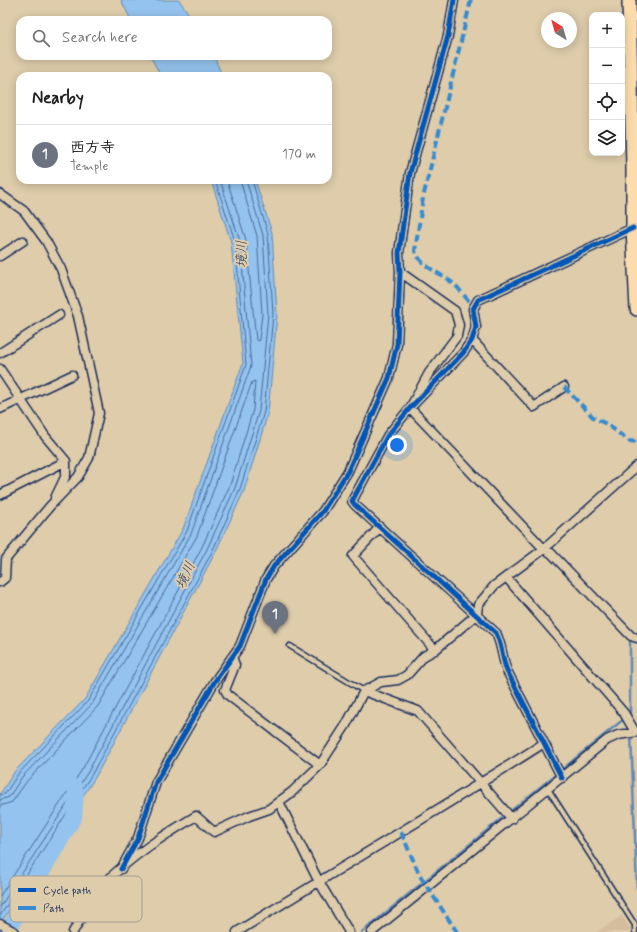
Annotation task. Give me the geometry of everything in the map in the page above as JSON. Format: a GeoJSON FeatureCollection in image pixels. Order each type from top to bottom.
{"type":"FeatureCollection","features":[{"type":"Feature","properties":{"kind":"main road"},"geometry":{"type":"LineString","coordinates":[[629,0],[633,228],[637,308]]}},
{"type":"Feature","properties":{"kind":"street"},"geometry":{"type":"LineString","coordinates":[[121,869],[138,838],[156,782],[212,686],[232,657],[247,630],[266,579],[274,566],[323,511],[348,471],[389,378],[398,344],[400,272],[399,253],[410,173],[448,36],[454,0]]}},
{"type":"Feature","properties":{"kind":"street"},"geometry":{"type":"LineString","coordinates":[[0,194],[24,211],[46,241],[61,269],[78,316],[99,413],[89,458],[78,477],[50,506],[6,560],[5,578],[0,582]]}},
{"type":"Feature","properties":{"kind":"street"},"geometry":{"type":"LineString","coordinates":[[562,778],[507,671],[501,656],[501,642],[496,633],[355,505],[352,500],[388,435],[410,408],[463,353],[472,340],[476,328],[473,309],[478,300],[633,228]]}},
{"type":"Feature","properties":{"kind":"street"},"geometry":{"type":"LineString","coordinates":[[0,256],[23,241]]}},
{"type":"Feature","properties":{"kind":"street"},"geometry":{"type":"LineString","coordinates":[[400,272],[454,311],[459,325],[457,336],[429,372],[410,408]]}},
{"type":"Feature","properties":{"kind":"street"},"geometry":{"type":"LineString","coordinates":[[0,353],[59,315]]}},
{"type":"Feature","properties":{"kind":"street"},"geometry":{"type":"LineString","coordinates":[[472,340],[534,407],[564,387]]}},
{"type":"Feature","properties":{"kind":"street"},"geometry":{"type":"LineString","coordinates":[[0,369],[45,436],[66,461],[66,475],[50,506]]}},
{"type":"Feature","properties":{"kind":"street"},"geometry":{"type":"LineString","coordinates":[[0,409],[20,398],[72,375]]}},
{"type":"Feature","properties":{"kind":"street"},"geometry":{"type":"LineString","coordinates":[[410,408],[544,549],[551,552],[631,636],[637,638]]}},
{"type":"Feature","properties":{"kind":"street"},"geometry":{"type":"LineString","coordinates":[[0,495],[66,461]]}},
{"type":"Feature","properties":{"kind":"street"},"geometry":{"type":"LineString","coordinates":[[114,876],[154,841],[196,816],[214,832],[249,816],[269,809],[279,802],[320,765],[346,725],[364,692],[381,682],[398,680],[407,675],[424,656],[435,650],[476,614],[478,605],[494,586],[544,549],[637,466]]}},
{"type":"Feature","properties":{"kind":"street"},"geometry":{"type":"LineString","coordinates":[[380,527],[353,556],[435,650]]}},
{"type":"Feature","properties":{"kind":"street"},"geometry":{"type":"LineString","coordinates":[[372,932],[607,740],[618,735],[636,732],[626,716],[506,577]]}},
{"type":"Feature","properties":{"kind":"street"},"geometry":{"type":"LineString","coordinates":[[232,657],[235,665],[225,690],[228,695],[320,765]]}},
{"type":"Feature","properties":{"kind":"street"},"geometry":{"type":"LineString","coordinates":[[364,692],[418,711],[482,782],[512,819]]}},
{"type":"Feature","properties":{"kind":"street"},"geometry":{"type":"LineString","coordinates":[[237,932],[318,880],[482,782],[544,743]]}},
{"type":"Feature","properties":{"kind":"street"},"geometry":{"type":"LineString","coordinates":[[279,802],[318,880],[349,932]]}},
{"type":"Feature","properties":{"kind":"street"},"geometry":{"type":"LineString","coordinates":[[73,932],[79,922]]}},
{"type":"Feature","properties":{"kind":"street"},"geometry":{"type":"LineString","coordinates":[[0,924],[14,931]]}},
{"type":"Feature","properties":{"kind":"lane"},"geometry":{"type":"LineString","coordinates":[[290,646],[364,692]]}},
{"type":"Feature","properties":{"kind":"lane"},"geometry":{"type":"LineString","coordinates":[[548,789],[635,925],[635,932]]}},
{"type":"Feature","properties":{"kind":"shaded area"},"geometry":{"type":"Polygon","coordinates":[[[622,916],[630,928],[630,932],[596,932],[622,916]]]}},
{"type":"Feature","properties":{"kind":"water"},"geometry":{"type":"Polygon","coordinates":[[[121,0],[179,0],[190,16],[129,16],[121,0]]]}},
{"type":"Feature","properties":{"kind":"water"},"geometry":{"type":"Polygon","coordinates":[[[152,60],[216,60],[220,72],[159,72],[152,60]]]}},
{"type":"Feature","properties":{"kind":"water"},"geometry":{"type":"Polygon","coordinates":[[[212,184],[256,184],[272,233],[277,315],[268,413],[244,491],[215,553],[96,776],[31,876],[10,876],[10,909],[0,924],[0,794],[15,771],[85,699],[183,529],[243,363],[231,242],[212,184]]]}},
{"type":"Feature","properties":{"kind":"waterway"},"geometry":{"type":"LineString","coordinates":[[630,642],[630,715]]}},
{"type":"Feature","properties":{"kind":"waterway"},"geometry":{"type":"LineString","coordinates":[[362,932],[630,714]]}},
{"type":"Feature","properties":{"kind":"waterway"},"geometry":{"type":"LineString","coordinates":[[631,734],[637,888]]}},
{"type":"Feature","properties":{"kind":"waterway","name":"境川"},"geometry":{"type":"LineString","coordinates":[[40,876],[74,817],[76,792],[74,787]]}},
{"type":"Feature","properties":{"kind":"waterway","name":"境川"},"geometry":{"type":"LineString","coordinates":[[7,932],[13,922]]}},
{"type":"Feature","properties":{"kind":"marked path"},"geometry":{"type":"LineString","coordinates":[[471,0],[423,198],[415,251],[422,262],[455,285],[474,306]]}},
{"type":"Feature","properties":{"kind":"marked path"},"geometry":{"type":"LineString","coordinates":[[564,387],[593,417],[608,425],[629,441],[637,442]]}},
{"type":"Feature","properties":{"kind":"marked path"},"geometry":{"type":"LineString","coordinates":[[401,832],[420,876],[457,932]]}},
{"type":"Feature","properties":{"kind":"cycle path"},"geometry":{"type":"LineString","coordinates":[[121,869],[138,838],[156,782],[215,681],[240,646],[266,579],[274,566],[323,511],[348,471],[389,378],[397,344],[400,272],[399,253],[410,173],[448,36],[454,0]]}},
{"type":"Feature","properties":{"kind":"cycle path"},"geometry":{"type":"LineString","coordinates":[[562,778],[507,671],[500,642],[496,633],[352,501],[388,435],[410,408],[463,353],[472,340],[476,327],[473,309],[478,300],[633,228]]}},
{"type":"Feature","properties":{"kind":"place","name":"西方寺"},"geometry":{"type":"Point","coordinates":[275,634]}}]}
